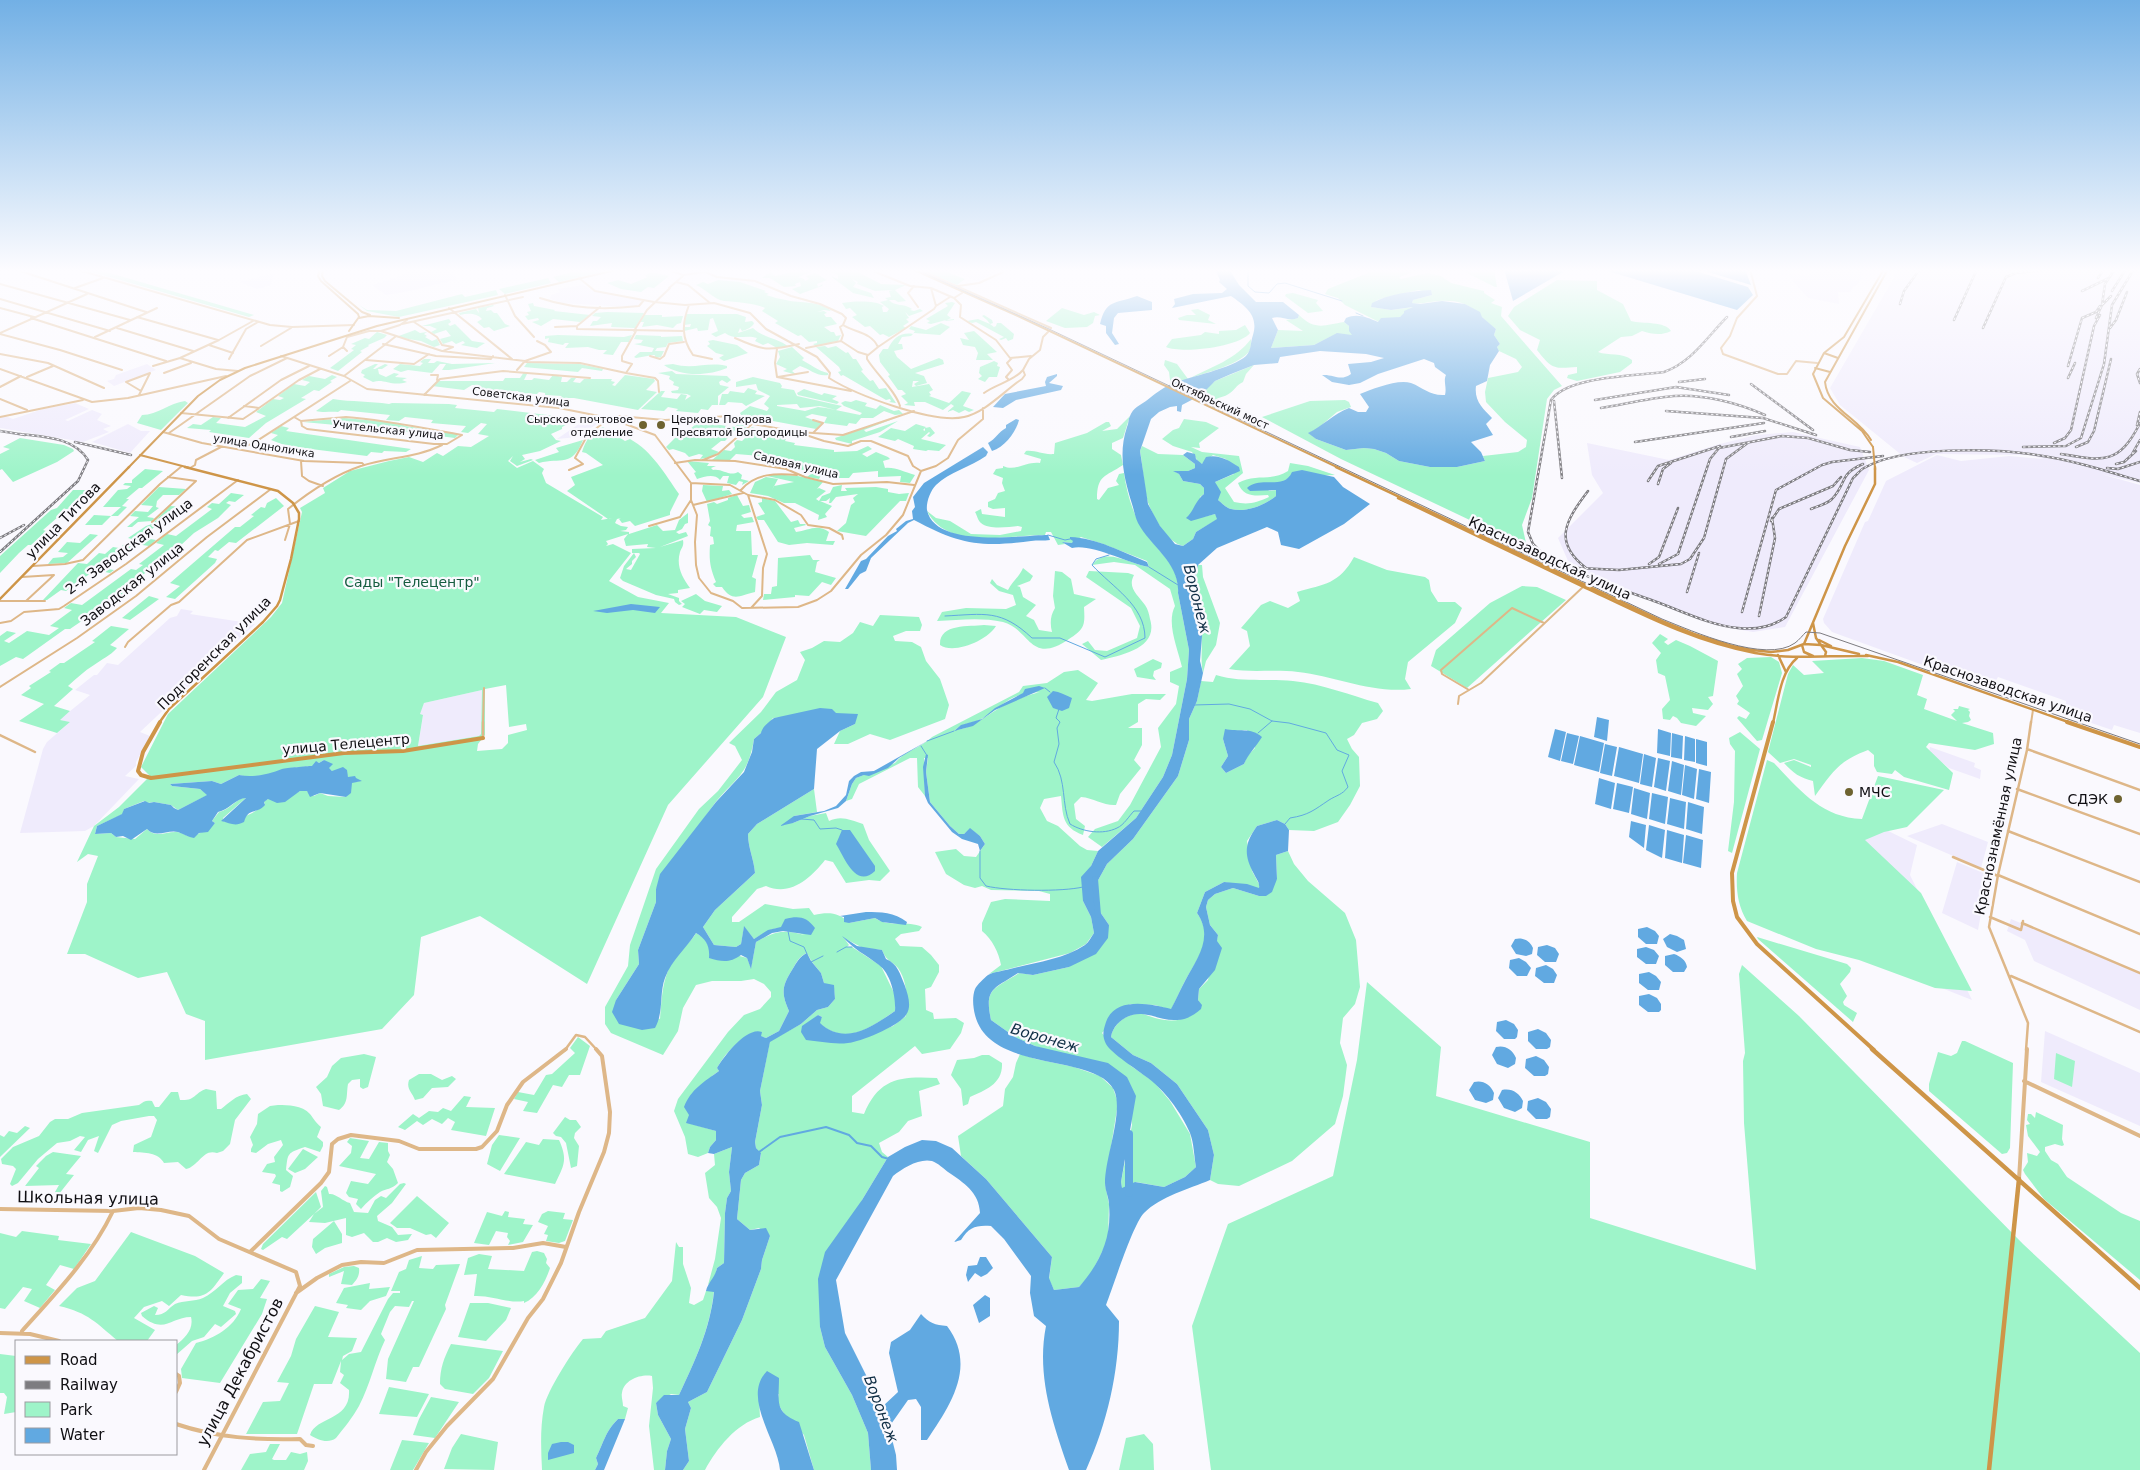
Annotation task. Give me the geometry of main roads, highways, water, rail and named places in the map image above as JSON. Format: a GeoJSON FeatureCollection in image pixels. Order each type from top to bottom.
{"type":"FeatureCollection","features":[{"type":"Feature","properties":{"kind":"main road","name":"улица Титова"},"geometry":{"type":"LineString","coordinates":[[0,600],[210,385],[239,371],[336,338]]}},
{"type":"Feature","properties":{"kind":"main road","name":"Октябрьский мост"},"geometry":{"type":"LineString","coordinates":[[1061,338],[1286,444]]}},
{"type":"Feature","properties":{"kind":"main road"},"geometry":{"type":"LineString","coordinates":[[1843,338],[1824,353],[1817,363],[1813,374],[1823,398],[1862,431],[1873,447]]}},
{"type":"Feature","properties":{"kind":"main road"},"geometry":{"type":"LineString","coordinates":[[1815,657],[1804,652],[1803,644],[1846,543],[1875,484],[1873,447],[1865,430],[1832,402],[1825,390],[1825,382],[1849,338]]}},
{"type":"Feature","properties":{"kind":"main road"},"geometry":{"type":"LineString","coordinates":[[1824,353],[1838,358]]}},
{"type":"Feature","properties":{"kind":"main road"},"geometry":{"type":"LineString","coordinates":[[1815,368],[1830,372]]}},
{"type":"Feature","properties":{"kind":"main road","name":"Краснозаводская улица"},"geometry":{"type":"LineString","coordinates":[[1286,444],[1693,636],[1736,650],[1778,656],[1798,658],[1868,656],[1898,662],[2140,747]]}},
{"type":"Feature","properties":{"kind":"main road","name":"Подгоренская улица"},"geometry":{"type":"LineString","coordinates":[[140,455],[271,489],[284,494],[294,504],[300,514],[281,599],[277,606],[267,618],[169,709],[162,717],[143,752],[138,768],[139,774],[145,778],[162,777]]}},
{"type":"Feature","properties":{"kind":"main road","name":"Краснозаводская улица"},"geometry":{"type":"LineString","coordinates":[[1585,586],[1662,621],[1707,638],[1756,650],[1785,650],[1803,644],[1821,645],[1851,652]]}},
{"type":"Feature","properties":{"kind":"main road"},"geometry":{"type":"LineString","coordinates":[[1813,620],[1815,636],[1826,652],[1825,656]]}},
{"type":"Feature","properties":{"kind":"main road"},"geometry":{"type":"LineString","coordinates":[[1815,636],[1826,644],[1868,656]]}},
{"type":"Feature","properties":{"kind":"main road"},"geometry":{"type":"LineString","coordinates":[[1785,650],[1780,652],[1778,656],[1786,673]]}},
{"type":"Feature","properties":{"kind":"main road"},"geometry":{"type":"LineString","coordinates":[[1798,658],[1790,664],[1786,673],[1732,873],[1733,900],[1737,917],[1752,940],[1782,968],[2140,1288]]}},
{"type":"Feature","properties":{"kind":"main road","name":"улица Телецентр"},"geometry":{"type":"LineString","coordinates":[[162,777],[335,754],[403,751],[483,738]]}},
{"type":"Feature","properties":{"kind":"main road"},"geometry":{"type":"LineString","coordinates":[[1989,1470],[2019,1179]]}},
{"type":"Feature","properties":{"kind":"water"},"geometry":{"type":"Polygon","coordinates":[[[1109,338],[1115,338],[1119,344],[1115,345],[1109,338]]]}},
{"type":"Feature","properties":{"kind":"water"},"geometry":{"type":"Polygon","coordinates":[[[1252,338],[1275,338],[1271,348],[1314,345],[1328,338],[1496,338],[1500,344],[1497,347],[1499,351],[1490,365],[1487,381],[1476,386],[1476,396],[1482,408],[1492,418],[1486,424],[1493,435],[1471,442],[1481,452],[1485,461],[1457,467],[1430,467],[1399,461],[1386,453],[1374,449],[1346,450],[1316,439],[1308,433],[1349,408],[1358,412],[1366,412],[1369,407],[1360,394],[1392,383],[1411,383],[1435,394],[1445,395],[1446,375],[1435,367],[1434,363],[1424,359],[1378,374],[1360,383],[1349,385],[1332,382],[1322,375],[1344,377],[1351,374],[1348,364],[1371,362],[1384,358],[1366,354],[1320,351],[1280,357],[1278,363],[1254,365],[1215,381],[1201,395],[1182,405],[1181,412],[1177,411],[1177,406],[1170,407],[1159,412],[1151,419],[1140,451],[1148,504],[1160,526],[1175,544],[1183,546],[1193,539],[1196,532],[1217,519],[1215,514],[1191,521],[1186,518],[1204,494],[1204,488],[1200,484],[1183,481],[1179,474],[1173,471],[1188,471],[1195,468],[1195,464],[1183,455],[1187,452],[1195,454],[1196,459],[1202,464],[1206,457],[1215,456],[1239,467],[1240,471],[1215,482],[1221,492],[1218,500],[1231,509],[1243,510],[1255,507],[1276,496],[1276,490],[1250,491],[1247,488],[1252,484],[1283,481],[1292,472],[1302,470],[1334,477],[1343,487],[1370,504],[1344,524],[1299,549],[1281,545],[1278,532],[1267,527],[1217,548],[1198,565],[1194,585],[1202,636],[1200,661],[1203,673],[1197,701],[1189,719],[1189,740],[1178,776],[1133,839],[1107,864],[1096,884],[1098,909],[1109,925],[1108,938],[1096,954],[1069,967],[1033,975],[1018,973],[997,986],[990,995],[989,1009],[991,1020],[1015,1037],[1035,1046],[1108,1063],[1127,1077],[1136,1096],[1121,1182],[1122,1188],[1135,1182],[1164,1187],[1185,1177],[1196,1167],[1192,1141],[1186,1125],[1177,1109],[1159,1087],[1109,1048],[1103,1033],[1105,1025],[1117,1008],[1125,1005],[1144,1004],[1171,1009],[1202,948],[1204,931],[1197,913],[1205,892],[1224,882],[1247,884],[1259,888],[1247,855],[1250,838],[1257,826],[1277,820],[1285,824],[1289,830],[1288,851],[1276,855],[1277,879],[1272,892],[1266,896],[1259,896],[1233,888],[1215,894],[1208,900],[1206,907],[1210,925],[1218,935],[1217,941],[1222,948],[1215,970],[1199,989],[1198,1000],[1202,1005],[1201,1009],[1190,1017],[1180,1020],[1168,1020],[1142,1014],[1132,1015],[1118,1023],[1112,1032],[1111,1037],[1133,1055],[1151,1063],[1177,1084],[1208,1130],[1214,1155],[1210,1180],[1151,1207],[1139,1219],[1134,1229],[1106,1305],[1119,1321],[1117,1359],[1106,1416],[1086,1470],[1069,1470],[1048,1400],[1043,1363],[1046,1326],[1034,1316],[1030,1293],[1031,1276],[1004,1239],[991,1226],[973,1228],[961,1240],[954,1242],[980,1213],[974,1194],[960,1180],[939,1165],[927,1160],[906,1167],[893,1176],[836,1280],[845,1333],[882,1407],[898,1392],[889,1353],[891,1342],[910,1330],[921,1314],[933,1323],[947,1326],[956,1341],[960,1356],[960,1370],[952,1399],[927,1440],[921,1440],[921,1407],[916,1399],[908,1400],[889,1427],[896,1455],[897,1470],[871,1470],[868,1433],[852,1395],[825,1347],[820,1327],[818,1279],[825,1252],[862,1200],[888,1157],[922,1140],[936,1141],[952,1148],[986,1179],[1052,1257],[1049,1278],[1054,1290],[1079,1287],[1093,1269],[1103,1249],[1109,1228],[1109,1202],[1105,1183],[1116,1122],[1117,1110],[1114,1090],[1103,1078],[1086,1071],[1021,1055],[1000,1046],[984,1034],[975,1015],[973,995],[977,986],[990,974],[1068,954],[1088,942],[1094,933],[1091,917],[1083,901],[1081,877],[1091,866],[1098,851],[1136,818],[1163,777],[1172,755],[1187,679],[1189,650],[1174,573],[1170,564],[1137,521],[1123,466],[1124,437],[1129,417],[1133,411],[1161,390],[1171,384],[1240,360],[1246,356],[1252,338]]]}},
{"type":"Feature","properties":{"kind":"water"},"geometry":{"type":"Polygon","coordinates":[[[1057,374],[1049,383],[1063,386],[1061,390],[1016,400],[1003,408],[993,407],[1005,394],[1046,386],[1047,377],[1057,374]]]}},
{"type":"Feature","properties":{"kind":"water"},"geometry":{"type":"Polygon","coordinates":[[[1016,419],[1019,420],[1018,425],[1013,434],[1001,446],[992,451],[988,443],[1006,428],[1006,425],[1016,419]]]}},
{"type":"Feature","properties":{"kind":"water"},"geometry":{"type":"Polygon","coordinates":[[[983,447],[988,452],[986,456],[941,480],[934,488],[929,497],[927,507],[933,522],[946,530],[962,535],[1000,537],[1048,535],[1050,540],[983,544],[957,539],[914,520],[908,523],[871,558],[866,571],[860,574],[848,589],[845,589],[861,561],[866,559],[888,536],[897,531],[896,529],[906,521],[913,519],[912,511],[915,507],[913,497],[924,483],[983,447]]]}},
{"type":"Feature","properties":{"kind":"water"},"geometry":{"type":"Polygon","coordinates":[[[1070,537],[1090,540],[1109,546],[1147,562],[1149,567],[1089,548],[1072,548],[1062,542],[1072,543],[1073,541],[1070,537]]]}},
{"type":"Feature","properties":{"kind":"water"},"geometry":{"type":"Polygon","coordinates":[[[631,604],[660,607],[655,613],[633,610],[607,613],[593,611],[631,604]]]}},
{"type":"Feature","properties":{"kind":"water"},"geometry":{"type":"Polygon","coordinates":[[[1039,686],[1045,688],[995,710],[973,726],[954,731],[961,725],[982,719],[995,708],[1023,693],[1025,689],[1039,686]]]}},
{"type":"Feature","properties":{"kind":"water"},"geometry":{"type":"Polygon","coordinates":[[[1053,691],[1072,698],[1069,708],[1062,711],[1053,708],[1047,697],[1053,691]]]}},
{"type":"Feature","properties":{"kind":"water"},"geometry":{"type":"Polygon","coordinates":[[[820,708],[832,709],[836,713],[858,714],[855,724],[840,731],[817,749],[814,789],[757,824],[748,834],[755,873],[715,910],[703,927],[714,945],[736,947],[741,944],[744,926],[754,939],[768,930],[781,927],[785,919],[790,918],[798,917],[808,921],[815,928],[811,935],[783,931],[772,933],[756,942],[751,969],[747,958],[741,955],[726,961],[709,958],[707,943],[696,933],[668,971],[663,984],[660,1016],[655,1028],[642,1030],[619,1024],[612,1012],[616,1000],[639,964],[638,950],[656,902],[656,889],[660,874],[716,802],[744,772],[752,752],[754,739],[766,725],[774,718],[820,708]]]}},
{"type":"Feature","properties":{"kind":"water"},"geometry":{"type":"Polygon","coordinates":[[[1597,717],[1609,720],[1607,741],[1594,737],[1597,717]]]}},
{"type":"Feature","properties":{"kind":"water"},"geometry":{"type":"Polygon","coordinates":[[[1225,729],[1249,731],[1262,737],[1244,764],[1226,773],[1221,767],[1228,756],[1223,739],[1225,729]]]}},
{"type":"Feature","properties":{"kind":"water"},"geometry":{"type":"Polygon","coordinates":[[[1555,729],[1566,732],[1560,761],[1548,757],[1555,729]]]}},
{"type":"Feature","properties":{"kind":"water"},"geometry":{"type":"Polygon","coordinates":[[[1658,729],[1671,733],[1670,756],[1657,753],[1658,729]]]}},
{"type":"Feature","properties":{"kind":"water"},"geometry":{"type":"Polygon","coordinates":[[[1567,733],[1579,736],[1573,764],[1561,761],[1567,733]]]}},
{"type":"Feature","properties":{"kind":"water"},"geometry":{"type":"Polygon","coordinates":[[[1672,733],[1683,736],[1682,759],[1671,757],[1672,733]]]}},
{"type":"Feature","properties":{"kind":"water"},"geometry":{"type":"Polygon","coordinates":[[[1580,736],[1604,743],[1599,772],[1574,765],[1580,736]]]}},
{"type":"Feature","properties":{"kind":"water"},"geometry":{"type":"Polygon","coordinates":[[[1685,736],[1695,739],[1695,762],[1684,760],[1685,736]]]}},
{"type":"Feature","properties":{"kind":"water"},"geometry":{"type":"Polygon","coordinates":[[[1696,739],[1707,742],[1707,766],[1696,763],[1696,739]]]}},
{"type":"Feature","properties":{"kind":"water"},"geometry":{"type":"Polygon","coordinates":[[[929,740],[899,758],[888,768],[869,776],[864,775],[856,778],[846,801],[838,808],[780,826],[794,816],[824,811],[836,806],[846,795],[849,781],[854,776],[861,772],[874,771],[929,740]]]}},
{"type":"Feature","properties":{"kind":"water"},"geometry":{"type":"Polygon","coordinates":[[[1605,744],[1617,747],[1612,776],[1600,773],[1605,744]]]}},
{"type":"Feature","properties":{"kind":"water"},"geometry":{"type":"Polygon","coordinates":[[[1619,747],[1643,754],[1639,783],[1614,776],[1619,747]]]}},
{"type":"Feature","properties":{"kind":"water"},"geometry":{"type":"Polygon","coordinates":[[[926,754],[928,755],[926,772],[930,802],[959,834],[964,834],[970,828],[980,836],[985,844],[980,851],[978,844],[962,839],[952,832],[928,803],[925,796],[923,767],[926,754]]]}},
{"type":"Feature","properties":{"kind":"water"},"geometry":{"type":"Polygon","coordinates":[[[1644,754],[1656,758],[1652,787],[1640,784],[1644,754]]]}},
{"type":"Feature","properties":{"kind":"water"},"geometry":{"type":"Polygon","coordinates":[[[1658,758],[1670,761],[1666,791],[1654,787],[1658,758]]]}},
{"type":"Feature","properties":{"kind":"water"},"geometry":{"type":"Polygon","coordinates":[[[324,760],[333,764],[329,768],[332,771],[343,767],[347,770],[348,777],[355,776],[362,781],[352,783],[351,793],[346,797],[320,793],[310,797],[307,791],[300,791],[285,802],[277,803],[268,799],[264,802],[265,805],[262,808],[248,814],[244,822],[232,824],[221,821],[246,798],[242,799],[218,812],[212,821],[215,823],[208,832],[199,833],[194,838],[174,831],[158,834],[147,829],[131,840],[123,836],[116,837],[111,833],[95,834],[97,826],[122,814],[124,809],[145,801],[171,805],[178,810],[207,795],[200,789],[172,786],[170,784],[212,781],[221,784],[239,775],[261,775],[282,769],[312,766],[316,761],[319,763],[324,760]]]}},
{"type":"Feature","properties":{"kind":"water"},"geometry":{"type":"Polygon","coordinates":[[[1672,761],[1684,765],[1681,795],[1668,791],[1672,761]]]}},
{"type":"Feature","properties":{"kind":"water"},"geometry":{"type":"Polygon","coordinates":[[[1685,765],[1697,769],[1694,799],[1682,795],[1685,765]]]}},
{"type":"Feature","properties":{"kind":"water"},"geometry":{"type":"Polygon","coordinates":[[[1699,769],[1711,772],[1709,803],[1696,799],[1699,769]]]}},
{"type":"Feature","properties":{"kind":"water"},"geometry":{"type":"Polygon","coordinates":[[[1599,778],[1615,783],[1611,809],[1595,804],[1599,778]]]}},
{"type":"Feature","properties":{"kind":"water"},"geometry":{"type":"Polygon","coordinates":[[[1617,783],[1633,787],[1629,813],[1613,809],[1617,783]]]}},
{"type":"Feature","properties":{"kind":"water"},"geometry":{"type":"Polygon","coordinates":[[[1634,788],[1650,793],[1647,819],[1631,814],[1634,788]]]}},
{"type":"Feature","properties":{"kind":"water"},"geometry":{"type":"Polygon","coordinates":[[[1652,793],[1668,797],[1665,824],[1649,819],[1652,793]]]}},
{"type":"Feature","properties":{"kind":"water"},"geometry":{"type":"Polygon","coordinates":[[[1670,798],[1686,802],[1684,829],[1667,824],[1670,798]]]}},
{"type":"Feature","properties":{"kind":"water"},"geometry":{"type":"Polygon","coordinates":[[[1688,802],[1704,807],[1702,834],[1686,829],[1688,802]]]}},
{"type":"Feature","properties":{"kind":"water"},"geometry":{"type":"Polygon","coordinates":[[[1631,821],[1646,825],[1644,848],[1629,837],[1631,821]]]}},
{"type":"Feature","properties":{"kind":"water"},"geometry":{"type":"Polygon","coordinates":[[[1649,825],[1665,830],[1662,858],[1646,850],[1649,825]]]}},
{"type":"Feature","properties":{"kind":"water"},"geometry":{"type":"Polygon","coordinates":[[[842,830],[850,830],[875,866],[875,871],[868,876],[861,876],[856,873],[846,862],[836,844],[842,830]]]}},
{"type":"Feature","properties":{"kind":"water"},"geometry":{"type":"Polygon","coordinates":[[[1667,830],[1684,835],[1682,863],[1665,858],[1667,830]]]}},
{"type":"Feature","properties":{"kind":"water"},"geometry":{"type":"Polygon","coordinates":[[[1686,835],[1703,840],[1701,868],[1683,863],[1686,835]]]}},
{"type":"Feature","properties":{"kind":"water"},"geometry":{"type":"Polygon","coordinates":[[[866,912],[892,914],[907,922],[906,925],[882,922],[875,918],[849,923],[844,922],[844,917],[840,916],[866,912]]]}},
{"type":"Feature","properties":{"kind":"water"},"geometry":{"type":"Polygon","coordinates":[[[1647,927],[1655,931],[1659,936],[1657,944],[1646,944],[1638,937],[1638,929],[1647,927]]]}},
{"type":"Feature","properties":{"kind":"water"},"geometry":{"type":"Polygon","coordinates":[[[1670,934],[1684,940],[1686,949],[1677,952],[1667,947],[1663,939],[1670,934]]]}},
{"type":"Feature","properties":{"kind":"water"},"geometry":{"type":"Polygon","coordinates":[[[842,936],[857,946],[882,950],[886,959],[896,967],[902,977],[908,997],[908,1012],[896,1024],[870,1037],[854,1042],[837,1044],[806,1040],[801,1032],[802,1026],[818,1015],[822,1017],[820,1023],[829,1030],[849,1034],[868,1028],[895,1011],[895,999],[887,974],[879,965],[842,936]]]}},
{"type":"Feature","properties":{"kind":"water"},"geometry":{"type":"Polygon","coordinates":[[[1515,939],[1523,939],[1528,942],[1533,948],[1532,954],[1526,956],[1516,954],[1511,946],[1515,939]]]}},
{"type":"Feature","properties":{"kind":"water"},"geometry":{"type":"Polygon","coordinates":[[[1547,945],[1555,948],[1559,954],[1556,962],[1545,962],[1537,955],[1538,947],[1547,945]]]}},
{"type":"Feature","properties":{"kind":"water"},"geometry":{"type":"Polygon","coordinates":[[[1646,947],[1654,950],[1659,956],[1656,964],[1646,964],[1637,957],[1637,949],[1646,947]]]}},
{"type":"Feature","properties":{"kind":"water"},"geometry":{"type":"Polygon","coordinates":[[[807,953],[821,973],[824,983],[834,985],[835,999],[828,1007],[817,1010],[801,1024],[770,1042],[760,1091],[762,1105],[755,1142],[756,1148],[761,1153],[759,1165],[745,1173],[741,1180],[737,1219],[750,1230],[766,1228],[770,1236],[761,1269],[742,1320],[707,1392],[688,1402],[691,1408],[685,1429],[689,1461],[683,1470],[665,1470],[667,1451],[671,1439],[658,1415],[656,1403],[664,1395],[679,1395],[701,1345],[709,1319],[714,1292],[706,1291],[717,1268],[724,1263],[725,1213],[727,1198],[731,1191],[729,1172],[732,1147],[714,1154],[708,1153],[716,1140],[716,1131],[686,1123],[689,1115],[684,1107],[690,1095],[703,1082],[719,1071],[717,1068],[720,1063],[736,1043],[756,1031],[762,1032],[761,1036],[766,1038],[779,1031],[789,1011],[784,994],[786,981],[798,960],[807,953]]]}},
{"type":"Feature","properties":{"kind":"water"},"geometry":{"type":"Polygon","coordinates":[[[1674,954],[1685,962],[1687,967],[1684,972],[1673,972],[1665,965],[1665,956],[1674,954]]]}},
{"type":"Feature","properties":{"kind":"water"},"geometry":{"type":"Polygon","coordinates":[[[1519,958],[1531,968],[1527,976],[1517,976],[1509,968],[1510,960],[1519,958]]]}},
{"type":"Feature","properties":{"kind":"water"},"geometry":{"type":"Polygon","coordinates":[[[1546,965],[1553,969],[1557,975],[1554,983],[1544,983],[1535,976],[1536,968],[1546,965]]]}},
{"type":"Feature","properties":{"kind":"water"},"geometry":{"type":"Polygon","coordinates":[[[1649,972],[1661,982],[1659,990],[1648,990],[1639,983],[1639,974],[1649,972]]]}},
{"type":"Feature","properties":{"kind":"water"},"geometry":{"type":"Polygon","coordinates":[[[1649,994],[1657,998],[1661,1004],[1659,1012],[1648,1012],[1639,1005],[1639,996],[1649,994]]]}},
{"type":"Feature","properties":{"kind":"water"},"geometry":{"type":"Polygon","coordinates":[[[1506,1020],[1514,1024],[1518,1030],[1515,1039],[1504,1039],[1496,1031],[1497,1022],[1506,1020]]]}},
{"type":"Feature","properties":{"kind":"water"},"geometry":{"type":"Polygon","coordinates":[[[1538,1029],[1546,1033],[1551,1040],[1550,1047],[1547,1049],[1536,1049],[1528,1041],[1528,1032],[1538,1029]]]}},
{"type":"Feature","properties":{"kind":"water"},"geometry":{"type":"Polygon","coordinates":[[[1496,1047],[1505,1047],[1510,1050],[1516,1058],[1515,1064],[1508,1068],[1497,1064],[1492,1055],[1496,1047]]]}},
{"type":"Feature","properties":{"kind":"water"},"geometry":{"type":"Polygon","coordinates":[[[1536,1056],[1544,1060],[1549,1067],[1548,1074],[1545,1076],[1534,1076],[1525,1068],[1526,1059],[1536,1056]]]}},
{"type":"Feature","properties":{"kind":"water"},"geometry":{"type":"Polygon","coordinates":[[[1474,1082],[1483,1082],[1488,1085],[1494,1093],[1493,1100],[1486,1103],[1475,1100],[1469,1090],[1474,1082]]]}},
{"type":"Feature","properties":{"kind":"water"},"geometry":{"type":"Polygon","coordinates":[[[1502,1090],[1512,1090],[1517,1093],[1523,1101],[1522,1108],[1515,1112],[1504,1108],[1498,1098],[1502,1090]]]}},
{"type":"Feature","properties":{"kind":"water"},"geometry":{"type":"Polygon","coordinates":[[[1538,1098],[1546,1102],[1551,1109],[1550,1117],[1547,1119],[1536,1119],[1527,1110],[1528,1101],[1538,1098]]]}},
{"type":"Feature","properties":{"kind":"water"},"geometry":{"type":"Polygon","coordinates":[[[980,1257],[986,1257],[993,1268],[981,1277],[975,1273],[968,1282],[966,1275],[968,1266],[977,1265],[980,1257]]]}},
{"type":"Feature","properties":{"kind":"water"},"geometry":{"type":"Polygon","coordinates":[[[985,1295],[990,1298],[990,1316],[979,1323],[973,1305],[985,1295]]]}},
{"type":"Feature","properties":{"kind":"water"},"geometry":{"type":"Polygon","coordinates":[[[767,1371],[779,1378],[780,1405],[785,1414],[799,1422],[814,1470],[780,1470],[778,1458],[759,1406],[758,1393],[760,1382],[767,1371]]]}},
{"type":"Feature","properties":{"kind":"water"},"geometry":{"type":"Polygon","coordinates":[[[618,1419],[625,1419],[604,1470],[595,1470],[598,1464],[596,1458],[605,1437],[618,1419]]]}},
{"type":"Feature","properties":{"kind":"water"},"geometry":{"type":"Polygon","coordinates":[[[568,1442],[574,1445],[574,1453],[548,1460],[548,1453],[552,1444],[568,1442]]]}},
{"type":"Feature","properties":{"kind":"waterway"},"geometry":{"type":"LineString","coordinates":[[1048,535],[1065,540],[1070,539]]}},
{"type":"Feature","properties":{"kind":"waterway"},"geometry":{"type":"LineString","coordinates":[[945,616],[992,615],[1011,622],[1032,638],[1060,638],[1105,657],[1145,638],[1144,626],[1134,606],[1092,565],[1096,559],[1109,555]]}},
{"type":"Feature","properties":{"kind":"waterway"},"geometry":{"type":"LineString","coordinates":[[1149,567],[1178,585]]}},
{"type":"Feature","properties":{"kind":"waterway"},"geometry":{"type":"LineString","coordinates":[[1045,688],[1050,692]]}},
{"type":"Feature","properties":{"kind":"waterway"},"geometry":{"type":"LineString","coordinates":[[1194,705],[1229,704],[1250,709],[1272,721]]}},
{"type":"Feature","properties":{"kind":"waterway"},"geometry":{"type":"LineString","coordinates":[[1059,709],[1056,718],[1060,722],[1057,728],[1059,744],[1054,762],[1061,777],[1070,824],[1087,831],[1106,831],[1120,827],[1134,811],[1141,811]]}},
{"type":"Feature","properties":{"kind":"waterway"},"geometry":{"type":"LineString","coordinates":[[1258,733],[1272,721]]}},
{"type":"Feature","properties":{"kind":"waterway"},"geometry":{"type":"LineString","coordinates":[[1272,721],[1289,723],[1326,733],[1337,750],[1349,755],[1342,771],[1348,787],[1346,790],[1311,812],[1290,818],[1285,824]]}},
{"type":"Feature","properties":{"kind":"waterway"},"geometry":{"type":"LineString","coordinates":[[927,741],[954,731]]}},
{"type":"Feature","properties":{"kind":"waterway"},"geometry":{"type":"LineString","coordinates":[[921,746],[926,754]]}},
{"type":"Feature","properties":{"kind":"waterway"},"geometry":{"type":"LineString","coordinates":[[801,819],[814,820],[820,829],[836,828],[842,830]]}},
{"type":"Feature","properties":{"kind":"waterway"},"geometry":{"type":"LineString","coordinates":[[980,851],[980,878],[986,886],[1034,890],[1062,890],[1083,887]]}},
{"type":"Feature","properties":{"kind":"waterway","name":"Воронеж"},"geometry":{"type":"LineString","coordinates":[[1095,879],[1098,915]]}},
{"type":"Feature","properties":{"kind":"waterway"},"geometry":{"type":"LineString","coordinates":[[788,931],[790,941],[804,947],[807,954]]}},
{"type":"Feature","properties":{"kind":"waterway"},"geometry":{"type":"LineString","coordinates":[[837,952],[846,947],[852,947]]}},
{"type":"Feature","properties":{"kind":"waterway"},"geometry":{"type":"LineString","coordinates":[[811,962],[823,956]]}},
{"type":"Feature","properties":{"kind":"waterway"},"geometry":{"type":"LineString","coordinates":[[759,1152],[780,1137],[826,1127],[849,1135],[857,1143],[871,1146],[882,1157],[889,1159]]}},
{"type":"Feature","properties":{"kind":"waterway","name":"Воронеж"},"geometry":{"type":"LineString","coordinates":[[1129,1134],[1129,1193]]}},
{"type":"Feature","properties":{"kind":"tram line"},"geometry":{"type":"LineString","coordinates":[[1067,338],[1691,631],[1748,648],[1766,650],[1782,648],[1795,643],[1806,632],[1820,633],[2140,744]]}},
{"type":"Feature","properties":{"kind":"railway"},"geometry":{"type":"LineString","coordinates":[[1708,338],[1683,362],[1664,372],[1603,378],[1572,386],[1560,392],[1551,400],[1528,532],[1533,544],[1542,553],[1554,560],[1579,568],[1619,570],[1681,564],[1690,559],[1704,538],[1726,459],[1748,442]]}},
{"type":"Feature","properties":{"kind":"railway"},"geometry":{"type":"LineString","coordinates":[[2068,366],[2076,338]]}},
{"type":"Feature","properties":{"kind":"railway"},"geometry":{"type":"LineString","coordinates":[[2054,443],[2065,438],[2071,430],[2091,338]]}},
{"type":"Feature","properties":{"kind":"railway"},"geometry":{"type":"LineString","coordinates":[[2023,447],[2066,446],[2081,438],[2104,364],[2108,338]]}},
{"type":"Feature","properties":{"kind":"railway"},"geometry":{"type":"LineString","coordinates":[[2076,447],[2088,442],[2094,431],[2111,359]]}},
{"type":"Feature","properties":{"kind":"railway"},"geometry":{"type":"LineString","coordinates":[[2068,378],[2075,363]]}},
{"type":"Feature","properties":{"kind":"railway"},"geometry":{"type":"LineString","coordinates":[[2140,369],[2137,374],[2140,383]]}},
{"type":"Feature","properties":{"kind":"railway"},"geometry":{"type":"LineString","coordinates":[[1679,382],[1705,379]]}},
{"type":"Feature","properties":{"kind":"railway"},"geometry":{"type":"LineString","coordinates":[[1751,384],[1813,430]]}},
{"type":"Feature","properties":{"kind":"railway"},"geometry":{"type":"LineString","coordinates":[[1595,400],[1676,387],[1729,395]]}},
{"type":"Feature","properties":{"kind":"railway"},"geometry":{"type":"LineString","coordinates":[[1601,408],[1656,398],[1697,396],[1721,400],[1765,415]]}},
{"type":"Feature","properties":{"kind":"railway"},"geometry":{"type":"LineString","coordinates":[[1554,401],[1562,478]]}},
{"type":"Feature","properties":{"kind":"railway"},"geometry":{"type":"LineString","coordinates":[[1666,411],[1763,418],[1816,435]]}},
{"type":"Feature","properties":{"kind":"railway"},"geometry":{"type":"LineString","coordinates":[[2137,425],[2140,412]]}},
{"type":"Feature","properties":{"kind":"railway"},"geometry":{"type":"LineString","coordinates":[[1635,442],[1764,423]]}},
{"type":"Feature","properties":{"kind":"railway"},"geometry":{"type":"LineString","coordinates":[[2061,454],[2088,458],[2108,457],[2125,447],[2140,423]]}},
{"type":"Feature","properties":{"kind":"railway"},"geometry":{"type":"LineString","coordinates":[[0,431],[25,435]]}},
{"type":"Feature","properties":{"kind":"railway"},"geometry":{"type":"LineString","coordinates":[[1731,437],[1765,431]]}},
{"type":"Feature","properties":{"kind":"railway"},"geometry":{"type":"LineString","coordinates":[[0,552],[78,481],[88,460],[82,452],[67,442],[48,437],[20,434]]}},
{"type":"Feature","properties":{"kind":"railway"},"geometry":{"type":"LineString","coordinates":[[1748,442],[1782,436],[1808,438],[1850,450],[1870,452]]}},
{"type":"Feature","properties":{"kind":"railway"},"geometry":{"type":"LineString","coordinates":[[2132,454],[2140,440]]}},
{"type":"Feature","properties":{"kind":"railway"},"geometry":{"type":"LineString","coordinates":[[75,442],[131,455]]}},
{"type":"Feature","properties":{"kind":"railway"},"geometry":{"type":"LineString","coordinates":[[1659,564],[1678,554],[1710,459],[1719,448],[1748,442]]}},
{"type":"Feature","properties":{"kind":"railway"},"geometry":{"type":"LineString","coordinates":[[1648,481],[1658,466],[1720,446]]}},
{"type":"Feature","properties":{"kind":"railway"},"geometry":{"type":"LineString","coordinates":[[1565,565],[1598,581],[1706,621],[1751,629],[1775,623],[1786,617],[1853,478],[1863,469],[1880,461],[1924,452],[1997,451],[2050,457],[2140,481]]}},
{"type":"Feature","properties":{"kind":"railway"},"geometry":{"type":"LineString","coordinates":[[2116,464],[2124,462],[2136,451]]}},
{"type":"Feature","properties":{"kind":"railway"},"geometry":{"type":"LineString","coordinates":[[1742,612],[1776,490],[1822,465],[1832,462],[1883,456]]}},
{"type":"Feature","properties":{"kind":"railway"},"geometry":{"type":"LineString","coordinates":[[2107,468],[2118,469],[2140,462]]}},
{"type":"Feature","properties":{"kind":"railway"},"geometry":{"type":"LineString","coordinates":[[1658,484],[1663,469],[1671,463]]}},
{"type":"Feature","properties":{"kind":"railway"},"geometry":{"type":"LineString","coordinates":[[1811,509],[1825,504],[1832,499],[1850,471],[1863,464]]}},
{"type":"Feature","properties":{"kind":"railway"},"geometry":{"type":"LineString","coordinates":[[1772,519],[1779,509],[1833,486],[1841,477]]}},
{"type":"Feature","properties":{"kind":"railway"},"geometry":{"type":"LineString","coordinates":[[1586,568],[1575,558],[1569,549],[1566,531],[1569,521],[1588,491]]}},
{"type":"Feature","properties":{"kind":"railway"},"geometry":{"type":"LineString","coordinates":[[1649,564],[1659,557],[1678,508]]}},
{"type":"Feature","properties":{"kind":"railway"},"geometry":{"type":"LineString","coordinates":[[1759,616],[1775,538],[1772,519]]}},
{"type":"Feature","properties":{"kind":"railway"},"geometry":{"type":"LineString","coordinates":[[0,538],[24,525]]}},
{"type":"Feature","properties":{"kind":"railway"},"geometry":{"type":"LineString","coordinates":[[1687,592],[1699,553]]}},
{"type":"Feature","properties":{"kind":"place","name":"Сырское почтовое отделение"},"geometry":{"type":"Point","coordinates":[643,425]}},
{"type":"Feature","properties":{"kind":"place","name":"Церковь Покрова Пресвятой Богородицы"},"geometry":{"type":"Point","coordinates":[661,425]}},
{"type":"Feature","properties":{"kind":"place","name":"МЧС"},"geometry":{"type":"Point","coordinates":[1849,792]}},
{"type":"Feature","properties":{"kind":"place","name":"СДЭК"},"geometry":{"type":"Point","coordinates":[2118,799]}},
{"type":"Feature","properties":{"kind":"park label","name":"Сады \"Телецентр\""},"geometry":{"type":"Point","coordinates":[412,582]}}]}
